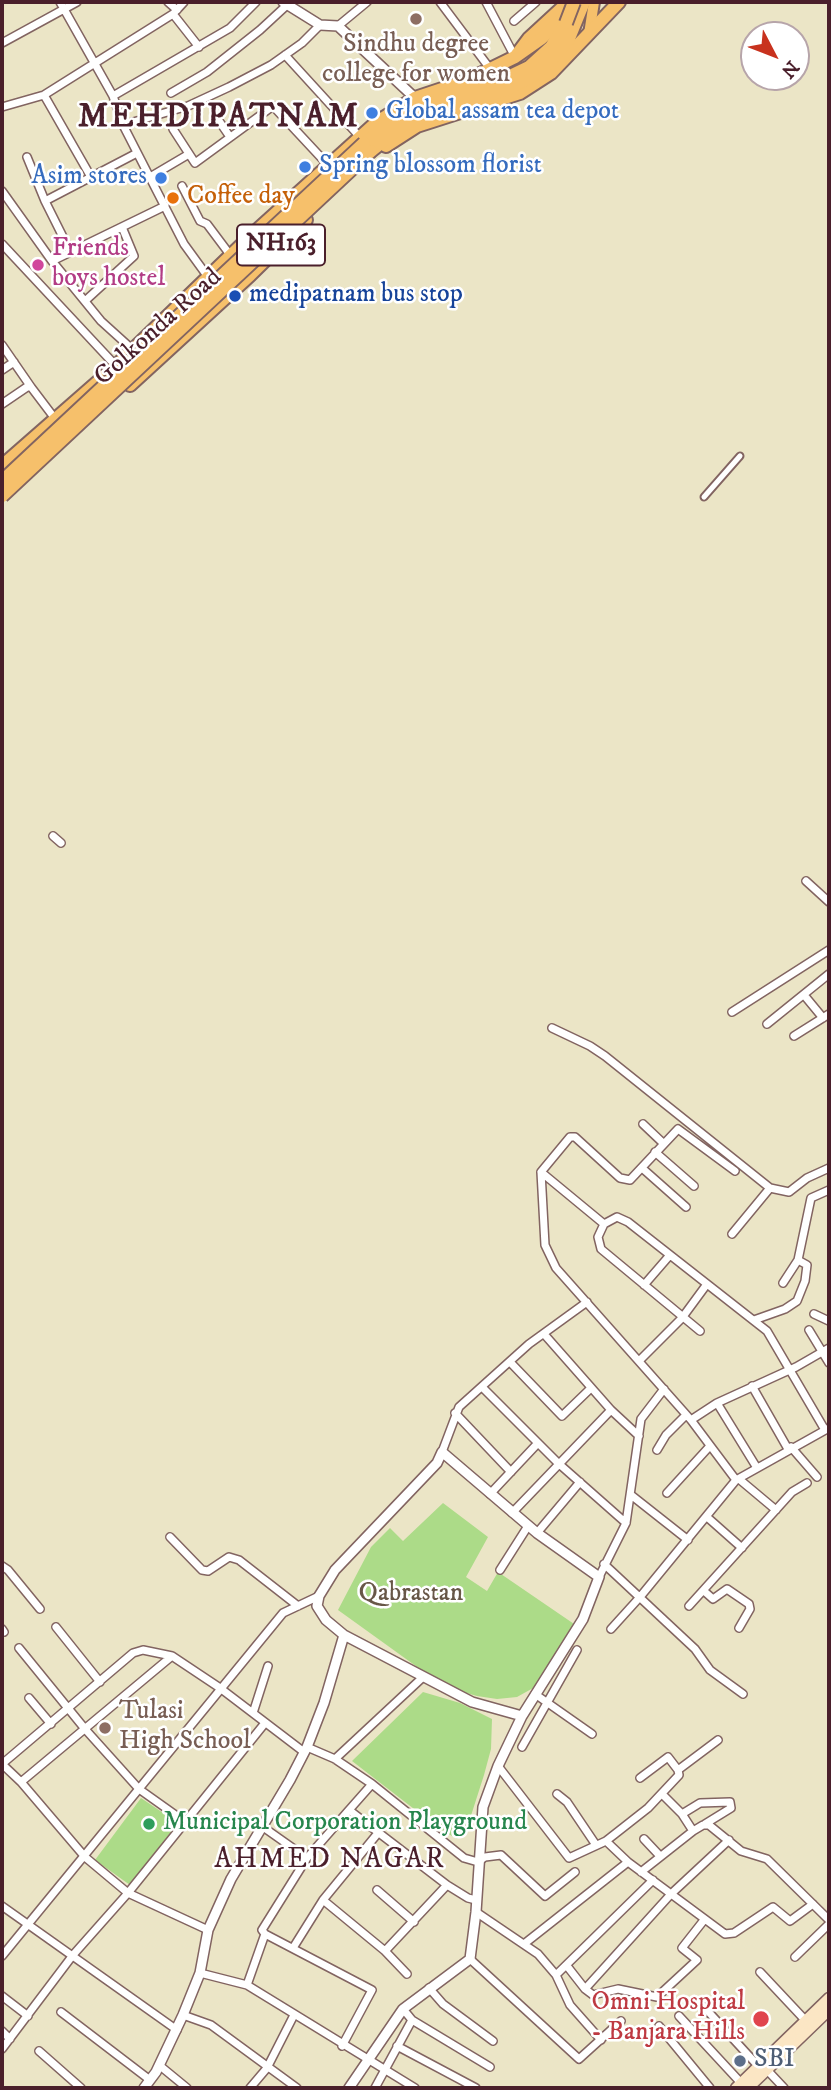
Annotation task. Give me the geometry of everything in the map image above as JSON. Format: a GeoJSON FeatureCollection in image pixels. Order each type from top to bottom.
{"type":"FeatureCollection","features":[{"type":"Feature","properties":{"kind":"highway","name":"Golkonda Road"},"geometry":{"type":"LineString","coordinates":[[2,466],[116,366],[359,136],[415,99],[466,81],[515,57],[542,38],[579,2]]}},
{"type":"Feature","properties":{"kind":"highway"},"geometry":{"type":"LineString","coordinates":[[2,481],[379,130],[415,108],[502,80],[529,67],[559,36],[579,2]]}},
{"type":"Feature","properties":{"kind":"highway"},"geometry":{"type":"LineString","coordinates":[[2,496],[386,138],[420,117],[506,90],[535,75],[547,65],[568,41],[579,2]]}},
{"type":"Feature","properties":{"kind":"highway","name":"Golkonda Road"},"geometry":{"type":"LineString","coordinates":[[2,504],[250,275],[369,160],[417,126],[520,93],[551,73],[619,2]]}},
{"type":"Feature","properties":{"kind":"highway"},"geometry":{"type":"LineString","coordinates":[[290,199],[307,218]]}},
{"type":"Feature","properties":{"kind":"highway"},"geometry":{"type":"LineString","coordinates":[[79,398],[95,417]]}},
{"type":"Feature","properties":{"kind":"main road"},"geometry":{"type":"LineString","coordinates":[[515,57],[528,38],[567,2]]}},
{"type":"Feature","properties":{"kind":"main road"},"geometry":{"type":"LineString","coordinates":[[589,34],[594,2]]}},
{"type":"Feature","properties":{"kind":"main road"},"geometry":{"type":"LineString","coordinates":[[764,2070],[829,1998]]}},
{"type":"Feature","properties":{"kind":"main road"},"geometry":{"type":"LineString","coordinates":[[742,2087],[829,2010]]}},
{"type":"Feature","properties":{"kind":"street"},"geometry":{"type":"LineString","coordinates":[[60,2],[113,96],[123,125],[184,244],[208,277]]}},
{"type":"Feature","properties":{"kind":"street"},"geometry":{"type":"LineString","coordinates":[[2,43],[77,2]]}},
{"type":"Feature","properties":{"kind":"street"},"geometry":{"type":"LineString","coordinates":[[168,2],[199,47]]}},
{"type":"Feature","properties":{"kind":"street"},"geometry":{"type":"LineString","coordinates":[[2,107],[44,95],[175,12],[184,2]]}},
{"type":"Feature","properties":{"kind":"street"},"geometry":{"type":"LineString","coordinates":[[113,96],[230,28],[256,2]]}},
{"type":"Feature","properties":{"kind":"street"},"geometry":{"type":"LineString","coordinates":[[338,26],[367,2]]}},
{"type":"Feature","properties":{"kind":"street"},"geometry":{"type":"LineString","coordinates":[[440,2],[491,69]]}},
{"type":"Feature","properties":{"kind":"street"},"geometry":{"type":"LineString","coordinates":[[486,2],[515,57]]}},
{"type":"Feature","properties":{"kind":"street"},"geometry":{"type":"LineString","coordinates":[[524,2],[530,9]]}},
{"type":"Feature","properties":{"kind":"street"},"geometry":{"type":"LineString","coordinates":[[514,21],[536,2]]}},
{"type":"Feature","properties":{"kind":"street"},"geometry":{"type":"LineString","coordinates":[[171,93],[207,72],[260,30],[285,3],[320,25],[338,26],[415,99]]}},
{"type":"Feature","properties":{"kind":"street"},"geometry":{"type":"LineString","coordinates":[[123,125],[188,106],[261,70],[285,55],[320,25]]}},
{"type":"Feature","properties":{"kind":"street"},"geometry":{"type":"LineString","coordinates":[[285,55],[359,136]]}},
{"type":"Feature","properties":{"kind":"street"},"geometry":{"type":"LineString","coordinates":[[44,95],[91,177]]}},
{"type":"Feature","properties":{"kind":"street"},"geometry":{"type":"LineString","coordinates":[[173,129],[195,163],[273,106],[328,165]]}},
{"type":"Feature","properties":{"kind":"street"},"geometry":{"type":"LineString","coordinates":[[215,115],[230,137]]}},
{"type":"Feature","properties":{"kind":"street"},"geometry":{"type":"LineString","coordinates":[[45,201],[137,153]]}},
{"type":"Feature","properties":{"kind":"street"},"geometry":{"type":"LineString","coordinates":[[150,177],[189,154]]}},
{"type":"Feature","properties":{"kind":"street"},"geometry":{"type":"LineString","coordinates":[[27,157],[70,251]]}},
{"type":"Feature","properties":{"kind":"street"},"geometry":{"type":"LineString","coordinates":[[182,186],[200,222],[207,224],[231,256]]}},
{"type":"Feature","properties":{"kind":"street"},"geometry":{"type":"LineString","coordinates":[[2,191],[52,261],[101,321],[133,350]]}},
{"type":"Feature","properties":{"kind":"street"},"geometry":{"type":"LineString","coordinates":[[52,261],[165,206]]}},
{"type":"Feature","properties":{"kind":"street"},"geometry":{"type":"LineString","coordinates":[[85,301],[134,257],[122,227]]}},
{"type":"Feature","properties":{"kind":"street"},"geometry":{"type":"LineString","coordinates":[[2,244],[116,366]]}},
{"type":"Feature","properties":{"kind":"street"},"geometry":{"type":"LineString","coordinates":[[2,345],[55,420]]}},
{"type":"Feature","properties":{"kind":"street"},"geometry":{"type":"LineString","coordinates":[[2,370],[14,362]]}},
{"type":"Feature","properties":{"kind":"street"},"geometry":{"type":"LineString","coordinates":[[2,404],[31,387]]}},
{"type":"Feature","properties":{"kind":"street"},"geometry":{"type":"LineString","coordinates":[[704,497],[740,456]]}},
{"type":"Feature","properties":{"kind":"street"},"geometry":{"type":"LineString","coordinates":[[53,836],[61,843]]}},
{"type":"Feature","properties":{"kind":"street"},"geometry":{"type":"LineString","coordinates":[[806,881],[829,902]]}},
{"type":"Feature","properties":{"kind":"street"},"geometry":{"type":"LineString","coordinates":[[732,1012],[829,950]]}},
{"type":"Feature","properties":{"kind":"street"},"geometry":{"type":"LineString","coordinates":[[767,1024],[829,974]]}},
{"type":"Feature","properties":{"kind":"street"},"geometry":{"type":"LineString","coordinates":[[794,1036],[826,1016],[804,995]]}},
{"type":"Feature","properties":{"kind":"street"},"geometry":{"type":"LineString","coordinates":[[552,1028],[598,1050],[770,1188],[789,1192],[807,1178],[829,1168]]}},
{"type":"Feature","properties":{"kind":"street"},"geometry":{"type":"LineString","coordinates":[[643,1124],[663,1143]]}},
{"type":"Feature","properties":{"kind":"street"},"geometry":{"type":"LineString","coordinates":[[735,1171],[681,1129],[663,1143],[630,1180],[620,1178],[575,1137],[570,1137],[541,1172],[545,1245],[556,1268],[689,1418],[709,1447],[737,1479],[776,1510]]}},
{"type":"Feature","properties":{"kind":"street"},"geometry":{"type":"LineString","coordinates":[[655,1152],[695,1186]]}},
{"type":"Feature","properties":{"kind":"street"},"geometry":{"type":"LineString","coordinates":[[642,1168],[686,1206]]}},
{"type":"Feature","properties":{"kind":"street"},"geometry":{"type":"LineString","coordinates":[[541,1172],[604,1224]]}},
{"type":"Feature","properties":{"kind":"street"},"geometry":{"type":"LineString","coordinates":[[732,1234],[770,1188]]}},
{"type":"Feature","properties":{"kind":"street"},"geometry":{"type":"LineString","coordinates":[[783,1283],[798,1259],[811,1198],[829,1190]]}},
{"type":"Feature","properties":{"kind":"street"},"geometry":{"type":"LineString","coordinates":[[611,1629],[737,1479],[827,1429],[767,1331],[628,1222],[617,1217],[604,1224],[598,1237],[601,1249],[700,1331]]}},
{"type":"Feature","properties":{"kind":"street"},"geometry":{"type":"LineString","coordinates":[[644,1285],[670,1255]]}},
{"type":"Feature","properties":{"kind":"street"},"geometry":{"type":"LineString","coordinates":[[756,1323],[797,1301],[805,1281],[807,1265],[798,1259]]}},
{"type":"Feature","properties":{"kind":"street"},"geometry":{"type":"LineString","coordinates":[[639,1361],[682,1318],[707,1284]]}},
{"type":"Feature","properties":{"kind":"street"},"geometry":{"type":"LineString","coordinates":[[522,1716],[472,1702],[422,1678],[344,1635],[326,1620],[317,1606],[319,1596],[335,1570],[438,1463],[455,1413],[510,1362],[587,1302]]}},
{"type":"Feature","properties":{"kind":"street"},"geometry":{"type":"LineString","coordinates":[[814,1314],[829,1321]]}},
{"type":"Feature","properties":{"kind":"street"},"geometry":{"type":"LineString","coordinates":[[809,1330],[826,1350],[829,1363]]}},
{"type":"Feature","properties":{"kind":"street"},"geometry":{"type":"LineString","coordinates":[[544,1334],[611,1410],[639,1436]]}},
{"type":"Feature","properties":{"kind":"street"},"geometry":{"type":"LineString","coordinates":[[657,1450],[666,1435],[689,1418],[826,1350]]}},
{"type":"Feature","properties":{"kind":"street"},"geometry":{"type":"LineString","coordinates":[[510,1362],[562,1416],[591,1388]]}},
{"type":"Feature","properties":{"kind":"street"},"geometry":{"type":"LineString","coordinates":[[752,1386],[790,1448],[817,1477]]}},
{"type":"Feature","properties":{"kind":"street"},"geometry":{"type":"LineString","coordinates":[[482,1387],[558,1463],[626,1523]]}},
{"type":"Feature","properties":{"kind":"street"},"geometry":{"type":"LineString","coordinates":[[349,2088],[403,2009],[470,1959],[483,1807],[498,1766],[522,1716],[583,1619],[604,1564],[626,1523],[641,1419],[664,1389]]}},
{"type":"Feature","properties":{"kind":"street"},"geometry":{"type":"LineString","coordinates":[[717,1403],[757,1468]]}},
{"type":"Feature","properties":{"kind":"street"},"geometry":{"type":"LineString","coordinates":[[512,1513],[611,1410]]}},
{"type":"Feature","properties":{"kind":"street"},"geometry":{"type":"LineString","coordinates":[[455,1413],[511,1472]]}},
{"type":"Feature","properties":{"kind":"street"},"geometry":{"type":"LineString","coordinates":[[490,1494],[538,1443]]}},
{"type":"Feature","properties":{"kind":"street"},"geometry":{"type":"LineString","coordinates":[[667,1493],[709,1447]]}},
{"type":"Feature","properties":{"kind":"street"},"geometry":{"type":"LineString","coordinates":[[442,1452],[528,1526],[599,1577]]}},
{"type":"Feature","properties":{"kind":"street"},"geometry":{"type":"LineString","coordinates":[[537,1533],[580,1482]]}},
{"type":"Feature","properties":{"kind":"street"},"geometry":{"type":"LineString","coordinates":[[689,1606],[792,1492],[807,1483]]}},
{"type":"Feature","properties":{"kind":"street"},"geometry":{"type":"LineString","coordinates":[[631,1495],[688,1539]]}},
{"type":"Feature","properties":{"kind":"street"},"geometry":{"type":"LineString","coordinates":[[707,1517],[742,1548]]}},
{"type":"Feature","properties":{"kind":"street"},"geometry":{"type":"LineString","coordinates":[[500,1570],[528,1526]]}},
{"type":"Feature","properties":{"kind":"street"},"geometry":{"type":"LineString","coordinates":[[170,1537],[202,1570],[208,1571],[229,1557],[239,1560],[298,1606]]}},
{"type":"Feature","properties":{"kind":"street"},"geometry":{"type":"LineString","coordinates":[[604,1564],[695,1649],[710,1670],[743,1694]]}},
{"type":"Feature","properties":{"kind":"street"},"geometry":{"type":"LineString","coordinates":[[2,1566],[40,1609]]}},
{"type":"Feature","properties":{"kind":"street"},"geometry":{"type":"LineString","coordinates":[[704,1591],[713,1600],[727,1589],[749,1604],[750,1609],[739,1628]]}},
{"type":"Feature","properties":{"kind":"street"},"geometry":{"type":"LineString","coordinates":[[2,1956],[283,1613],[319,1596]]}},
{"type":"Feature","properties":{"kind":"street"},"geometry":{"type":"LineString","coordinates":[[56,1627],[100,1682]]}},
{"type":"Feature","properties":{"kind":"street"},"geometry":{"type":"LineString","coordinates":[[61,2012],[147,2084],[177,2030],[200,1972],[208,1930],[231,1879],[306,1749],[324,1703],[344,1635]]}},
{"type":"Feature","properties":{"kind":"street"},"geometry":{"type":"LineString","coordinates":[[19,1648],[85,1729],[139,1789],[184,1821]]}},
{"type":"Feature","properties":{"kind":"street"},"geometry":{"type":"LineString","coordinates":[[208,1930],[128,1893],[85,1857],[2,1764],[133,1653],[143,1650],[172,1656],[306,1749],[335,1759],[372,1784],[464,1858],[478,1862]]}},
{"type":"Feature","properties":{"kind":"street"},"geometry":{"type":"LineString","coordinates":[[522,1747],[577,1650]]}},
{"type":"Feature","properties":{"kind":"street"},"geometry":{"type":"LineString","coordinates":[[20,1782],[172,1656]]}},
{"type":"Feature","properties":{"kind":"street"},"geometry":{"type":"LineString","coordinates":[[253,1713],[268,1666]]}},
{"type":"Feature","properties":{"kind":"street"},"geometry":{"type":"LineString","coordinates":[[335,1759],[422,1678]]}},
{"type":"Feature","properties":{"kind":"street"},"geometry":{"type":"LineString","coordinates":[[535,1694],[592,1734]]}},
{"type":"Feature","properties":{"kind":"street"},"geometry":{"type":"LineString","coordinates":[[29,1698],[51,1724]]}},
{"type":"Feature","properties":{"kind":"street"},"geometry":{"type":"LineString","coordinates":[[2,2049],[73,1955],[128,1893],[265,1723]]}},
{"type":"Feature","properties":{"kind":"street"},"geometry":{"type":"LineString","coordinates":[[678,1770],[718,1740]]}},
{"type":"Feature","properties":{"kind":"street"},"geometry":{"type":"LineString","coordinates":[[498,1766],[569,1858],[606,1841],[649,1808],[679,1775],[668,1757],[640,1779]]}},
{"type":"Feature","properties":{"kind":"street"},"geometry":{"type":"LineString","coordinates":[[342,2046],[372,1990],[261,1930],[307,1857],[372,1784]]}},
{"type":"Feature","properties":{"kind":"street"},"geometry":{"type":"LineString","coordinates":[[557,1794],[567,1802],[596,1845]]}},
{"type":"Feature","properties":{"kind":"street"},"geometry":{"type":"LineString","coordinates":[[662,1794],[682,1814],[693,1831]]}},
{"type":"Feature","properties":{"kind":"street"},"geometry":{"type":"LineString","coordinates":[[641,1872],[693,1831],[731,1808],[730,1802],[700,1803],[682,1814]]}},
{"type":"Feature","properties":{"kind":"street"},"geometry":{"type":"LineString","coordinates":[[349,1810],[447,1885],[476,1900]]}},
{"type":"Feature","properties":{"kind":"street"},"geometry":{"type":"LineString","coordinates":[[703,1825],[715,1828],[741,1851],[767,1859],[829,1922],[795,1957]]}},
{"type":"Feature","properties":{"kind":"street"},"geometry":{"type":"LineString","coordinates":[[263,1827],[307,1857]]}},
{"type":"Feature","properties":{"kind":"street"},"geometry":{"type":"LineString","coordinates":[[293,1948],[323,1900],[378,1833]]}},
{"type":"Feature","properties":{"kind":"street"},"geometry":{"type":"LineString","coordinates":[[643,1839],[660,1856]]}},
{"type":"Feature","properties":{"kind":"street"},"geometry":{"type":"LineString","coordinates":[[585,1989],[671,1894],[729,1840]]}},
{"type":"Feature","properties":{"kind":"street"},"geometry":{"type":"LineString","coordinates":[[606,1841],[628,1862],[719,1932],[729,1935],[773,1907],[790,1921],[813,1904]]}},
{"type":"Feature","properties":{"kind":"street"},"geometry":{"type":"LineString","coordinates":[[478,1862],[485,1857],[500,1855],[545,1896],[575,1872]]}},
{"type":"Feature","properties":{"kind":"street"},"geometry":{"type":"LineString","coordinates":[[524,1944],[628,1862]]}},
{"type":"Feature","properties":{"kind":"street"},"geometry":{"type":"LineString","coordinates":[[556,1975],[653,1880]]}},
{"type":"Feature","properties":{"kind":"street"},"geometry":{"type":"LineString","coordinates":[[386,1951],[447,1885]]}},
{"type":"Feature","properties":{"kind":"street"},"geometry":{"type":"LineString","coordinates":[[377,1890],[414,1922]]}},
{"type":"Feature","properties":{"kind":"street"},"geometry":{"type":"LineString","coordinates":[[323,1900],[386,1951],[407,1973]]}},
{"type":"Feature","properties":{"kind":"street"},"geometry":{"type":"LineString","coordinates":[[2,1906],[177,2030]]}},
{"type":"Feature","properties":{"kind":"street"},"geometry":{"type":"LineString","coordinates":[[476,1912],[538,1954],[556,1975],[570,2005],[601,2040]]}},
{"type":"Feature","properties":{"kind":"street"},"geometry":{"type":"LineString","coordinates":[[568,1966],[585,1989],[593,1995],[618,1989],[657,1997],[697,1961],[682,1948],[704,1920]]}},
{"type":"Feature","properties":{"kind":"street"},"geometry":{"type":"LineString","coordinates":[[247,1985],[265,1934]]}},
{"type":"Feature","properties":{"kind":"street"},"geometry":{"type":"LineString","coordinates":[[470,1959],[579,2059],[621,2021]]}},
{"type":"Feature","properties":{"kind":"street"},"geometry":{"type":"LineString","coordinates":[[200,1972],[247,1985],[342,2046],[415,2088]]}},
{"type":"Feature","properties":{"kind":"street"},"geometry":{"type":"LineString","coordinates":[[760,1972],[806,2021]]}},
{"type":"Feature","properties":{"kind":"street"},"geometry":{"type":"LineString","coordinates":[[429,1989],[443,2004],[493,2041]]}},
{"type":"Feature","properties":{"kind":"street"},"geometry":{"type":"LineString","coordinates":[[2,1996],[28,2016]]}},
{"type":"Feature","properties":{"kind":"street"},"geometry":{"type":"LineString","coordinates":[[704,2007],[764,2070],[785,2088]]}},
{"type":"Feature","properties":{"kind":"street"},"geometry":{"type":"LineString","coordinates":[[403,2009],[412,2020],[490,2067]]}},
{"type":"Feature","properties":{"kind":"street"},"geometry":{"type":"LineString","coordinates":[[183,2015],[211,2025],[296,2088]]}},
{"type":"Feature","properties":{"kind":"street"},"geometry":{"type":"LineString","coordinates":[[250,2088],[267,2068],[294,2015]]}},
{"type":"Feature","properties":{"kind":"street"},"geometry":{"type":"LineString","coordinates":[[679,2016],[742,2087]]}},
{"type":"Feature","properties":{"kind":"street"},"geometry":{"type":"LineString","coordinates":[[375,2088],[412,2020]]}},
{"type":"Feature","properties":{"kind":"street"},"geometry":{"type":"LineString","coordinates":[[659,2026],[710,2088]]}},
{"type":"Feature","properties":{"kind":"street"},"geometry":{"type":"LineString","coordinates":[[2,2031],[10,2039]]}},
{"type":"Feature","properties":{"kind":"street"},"geometry":{"type":"LineString","coordinates":[[397,2046],[476,2088]]}},
{"type":"Feature","properties":{"kind":"street"},"geometry":{"type":"LineString","coordinates":[[40,2051],[81,2088]]}},
{"type":"Feature","properties":{"kind":"street"},"geometry":{"type":"LineString","coordinates":[[159,2065],[187,2088]]}},
{"type":"Feature","properties":{"kind":"green space","name":"Qabrastan"},"geometry":{"type":"Polygon","coordinates":[[[443,1503],[488,1537],[466,1577],[487,1591],[498,1572],[577,1626],[535,1687],[517,1697],[497,1699],[445,1687],[338,1610],[371,1547],[390,1528],[403,1541],[443,1503]]]}},
{"type":"Feature","properties":{"kind":"green space"},"geometry":{"type":"Polygon","coordinates":[[[423,1692],[460,1703],[492,1719],[491,1749],[484,1775],[468,1825],[457,1839],[440,1829],[352,1761],[423,1692]]]}},
{"type":"Feature","properties":{"kind":"green space"},"geometry":{"type":"Polygon","coordinates":[[[141,1798],[178,1823],[130,1885],[95,1860],[141,1798]]]}},
{"type":"Feature","properties":{"kind":"place","name":"Sindhu degree college for women"},"geometry":{"type":"Point","coordinates":[416,19]}},
{"type":"Feature","properties":{"kind":"place","name":"Global assam tea depot"},"geometry":{"type":"Point","coordinates":[372,113]}},
{"type":"Feature","properties":{"kind":"place","name":"Spring blossom florist"},"geometry":{"type":"Point","coordinates":[305,167]}},
{"type":"Feature","properties":{"kind":"place","name":"Asim stores"},"geometry":{"type":"Point","coordinates":[161,178]}},
{"type":"Feature","properties":{"kind":"place","name":"Coffee day"},"geometry":{"type":"Point","coordinates":[173,198]}},
{"type":"Feature","properties":{"kind":"place","name":"Friends boys hostel"},"geometry":{"type":"Point","coordinates":[38,265]}},
{"type":"Feature","properties":{"kind":"place","name":"medipatnam bus stop"},"geometry":{"type":"Point","coordinates":[235,296]}},
{"type":"Feature","properties":{"kind":"place","name":"Tulasi High School"},"geometry":{"type":"Point","coordinates":[105,1728]}},
{"type":"Feature","properties":{"kind":"place","name":"Municipal Corporation Playground"},"geometry":{"type":"Point","coordinates":[149,1824]}},
{"type":"Feature","properties":{"kind":"place","name":"Omni Hospital - Banjara Hills"},"geometry":{"type":"Point","coordinates":[761,2019]}},
{"type":"Feature","properties":{"kind":"place","name":"SBI"},"geometry":{"type":"Point","coordinates":[740,2061]}},
{"type":"Feature","properties":{"kind":"district","name":"MEHDIPATNAM"},"geometry":{"type":"Point","coordinates":[219,119]}},
{"type":"Feature","properties":{"kind":"district","name":"AHMED NAGAR"},"geometry":{"type":"Point","coordinates":[330,1861]}}]}
